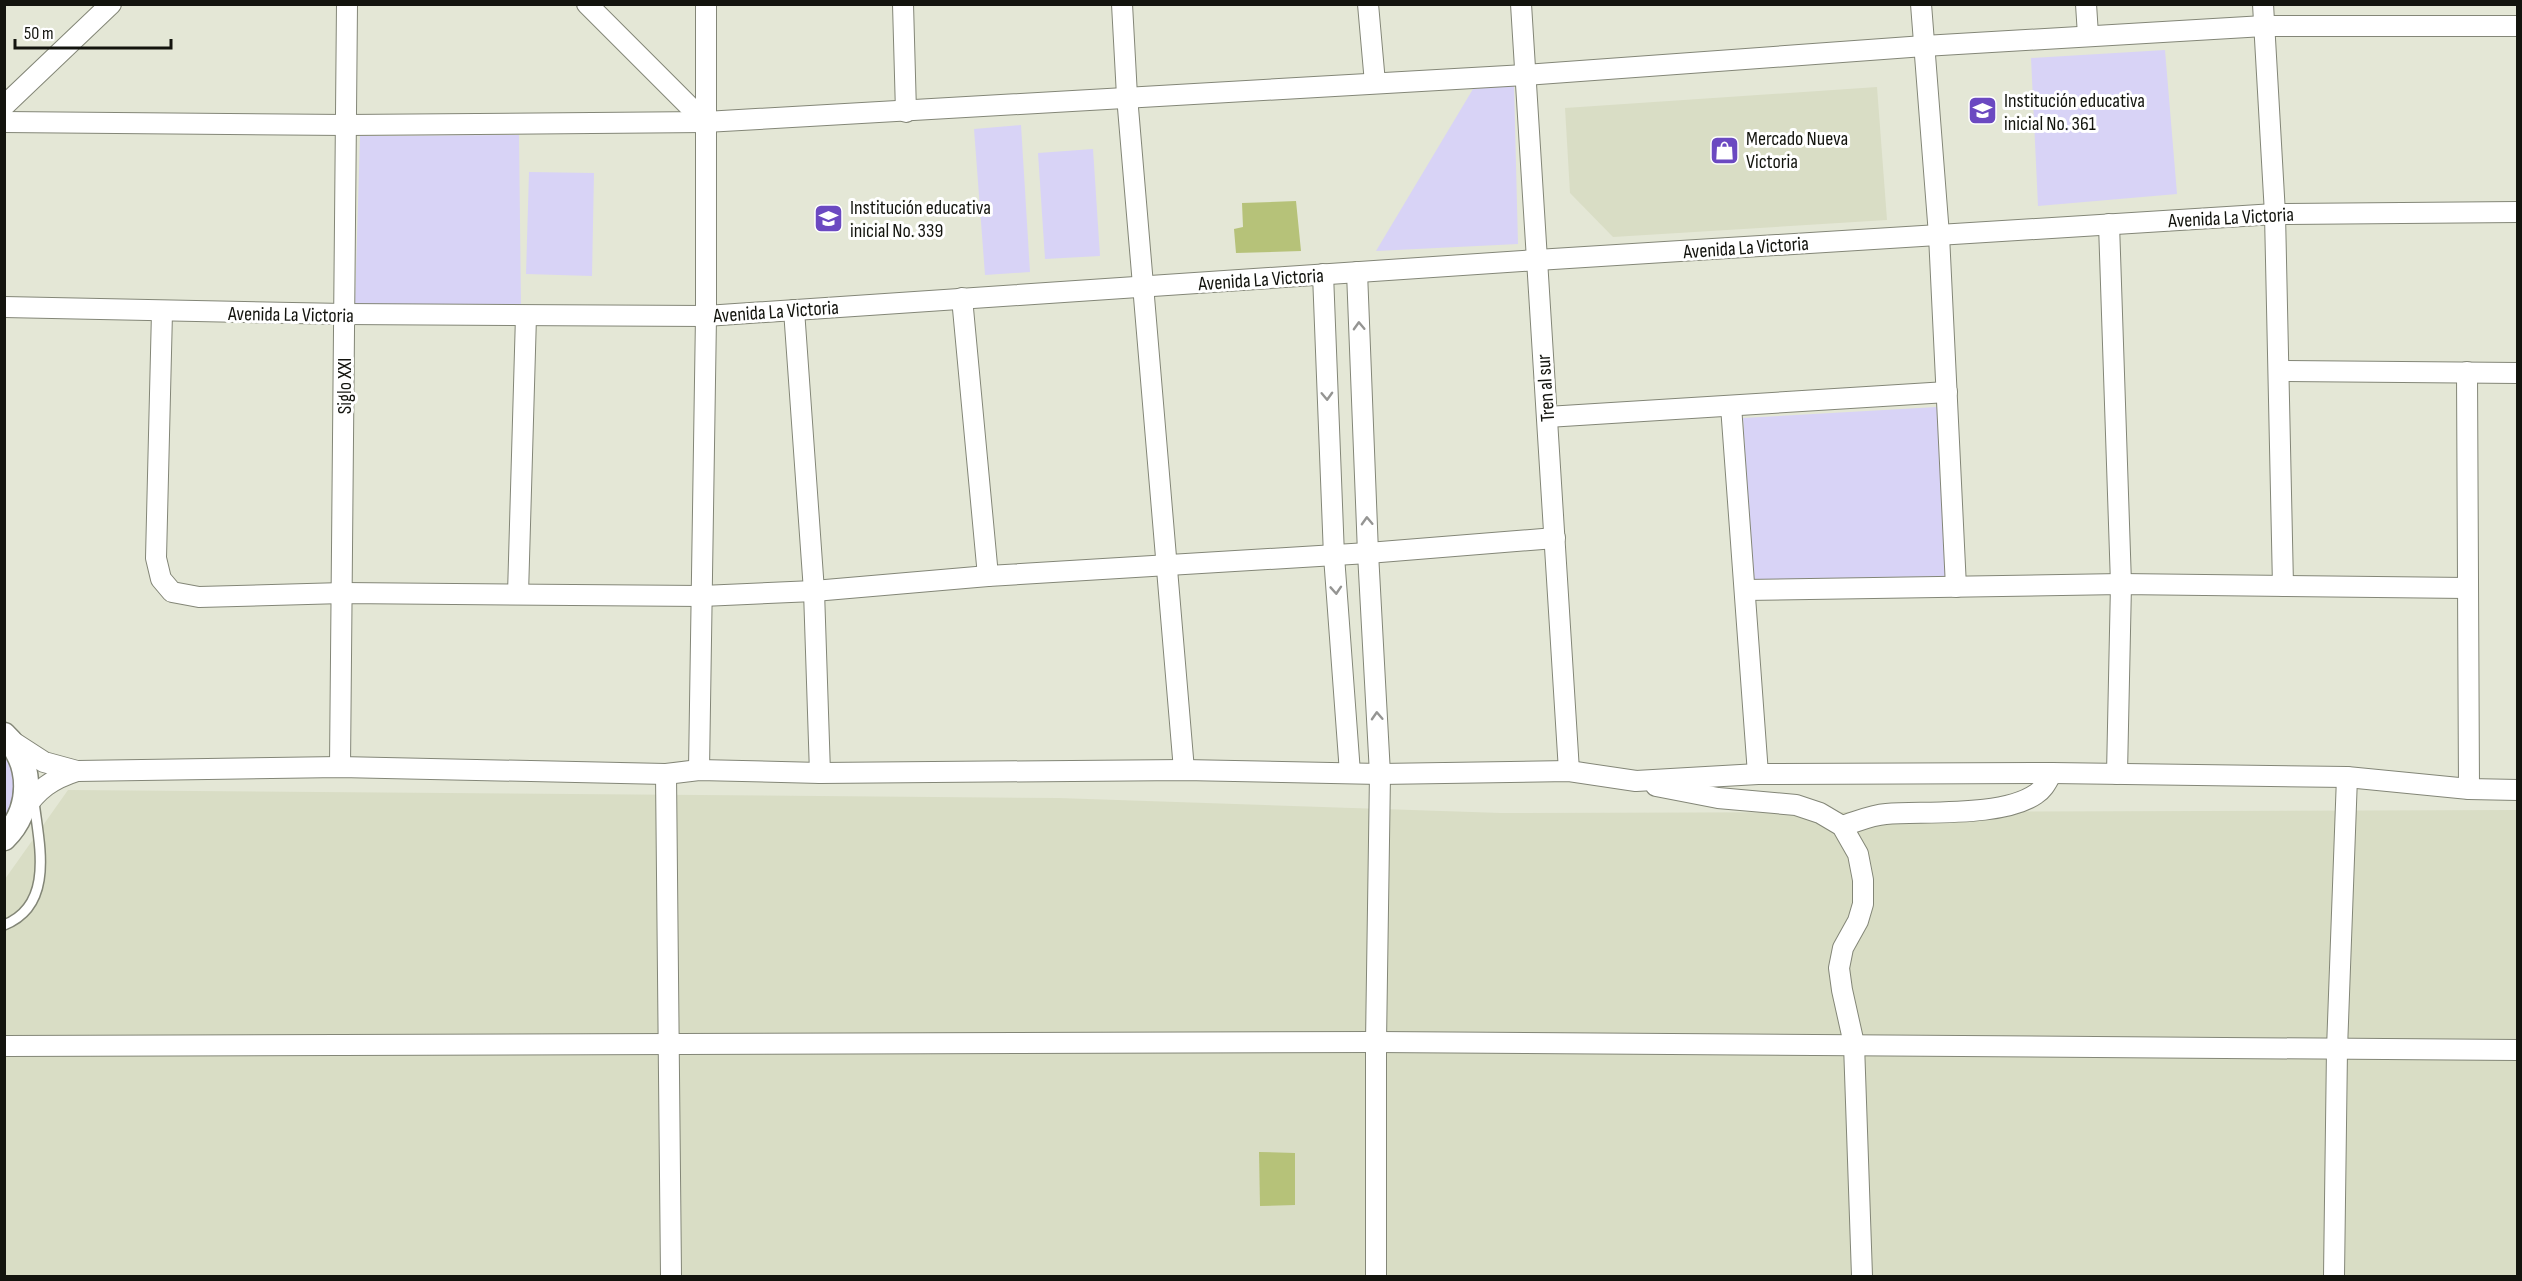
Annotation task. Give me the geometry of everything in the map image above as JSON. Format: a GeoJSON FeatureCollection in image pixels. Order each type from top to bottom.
{"type":"FeatureCollection","features":[{"type":"Feature","properties":{"kind":"street"},"geometry":{"type":"LineString","coordinates":[[4,106],[111,4]]}},
{"type":"Feature","properties":{"kind":"street","name":"Siglo XXI"},"geometry":{"type":"LineString","coordinates":[[340,767],[347,4]]}},
{"type":"Feature","properties":{"kind":"street"},"geometry":{"type":"LineString","coordinates":[[587,4],[705,122]]}},
{"type":"Feature","properties":{"kind":"street"},"geometry":{"type":"LineString","coordinates":[[699,770],[706,316],[706,4]]}},
{"type":"Feature","properties":{"kind":"street"},"geometry":{"type":"LineString","coordinates":[[903,4],[906,112]]}},
{"type":"Feature","properties":{"kind":"street"},"geometry":{"type":"LineString","coordinates":[[1122,4],[1127,96],[1184,770]]}},
{"type":"Feature","properties":{"kind":"street"},"geometry":{"type":"LineString","coordinates":[[1368,4],[1375,83]]}},
{"type":"Feature","properties":{"kind":"street","name":"Tren al sur"},"geometry":{"type":"LineString","coordinates":[[1521,4],[1569,771]]}},
{"type":"Feature","properties":{"kind":"street"},"geometry":{"type":"LineString","coordinates":[[1921,4],[1939,235],[1956,586]]}},
{"type":"Feature","properties":{"kind":"street"},"geometry":{"type":"LineString","coordinates":[[2086,4],[2088,35]]}},
{"type":"Feature","properties":{"kind":"street"},"geometry":{"type":"LineString","coordinates":[[2262,4],[2275,214],[2283,586]]}},
{"type":"Feature","properties":{"kind":"street"},"geometry":{"type":"LineString","coordinates":[[4,122],[346,125],[705,122],[906,112],[1127,96],[1525,75],[2088,35],[2264,26],[2517,26]]}},
{"type":"Feature","properties":{"kind":"street","name":"Avenida La Victoria"},"geometry":{"type":"LineString","coordinates":[[4,307],[162,312],[706,316],[1537,260],[2275,214],[2517,212]]}},
{"type":"Feature","properties":{"kind":"street"},"geometry":{"type":"LineString","coordinates":[[2109,224],[2121,584],[2117,774]]}},
{"type":"Feature","properties":{"kind":"street"},"geometry":{"type":"LineString","coordinates":[[1357,272],[1368,554],[1380,774],[1376,1042],[1376,1276]]}},
{"type":"Feature","properties":{"kind":"street"},"geometry":{"type":"LineString","coordinates":[[1323,274],[1334,556],[1350,773]]}},
{"type":"Feature","properties":{"kind":"street"},"geometry":{"type":"LineString","coordinates":[[962,298],[988,576]]}},
{"type":"Feature","properties":{"kind":"street"},"geometry":{"type":"LineString","coordinates":[[794,310],[814,591],[820,773]]}},
{"type":"Feature","properties":{"kind":"street"},"geometry":{"type":"LineString","coordinates":[[162,312],[156,558],[161,579],[172,592],[199,597],[343,593],[702,596],[814,591],[988,576],[1368,554],[1555,538]]}},
{"type":"Feature","properties":{"kind":"street"},"geometry":{"type":"LineString","coordinates":[[518,594],[526,316]]}},
{"type":"Feature","properties":{"kind":"street"},"geometry":{"type":"LineString","coordinates":[[2279,371],[2517,373]]}},
{"type":"Feature","properties":{"kind":"street"},"geometry":{"type":"LineString","coordinates":[[2468,372],[2469,789]]}},
{"type":"Feature","properties":{"kind":"street"},"geometry":{"type":"LineString","coordinates":[[1547,417],[1947,392]]}},
{"type":"Feature","properties":{"kind":"street"},"geometry":{"type":"LineString","coordinates":[[1731,406],[1758,774]]}},
{"type":"Feature","properties":{"kind":"street"},"geometry":{"type":"LineString","coordinates":[[1745,590],[2121,584],[2468,588]]}},
{"type":"Feature","properties":{"kind":"street"},"geometry":{"type":"LineString","coordinates":[[7,737],[44,762],[77,771],[340,767],[666,774],[699,770],[820,773],[1184,770],[1380,774],[1569,771],[1636,781],[1687,794],[1796,805],[1820,813],[1842,826],[1858,854],[1863,880],[1863,904],[1858,921],[1843,948],[1839,968],[1854,1044],[1862,1276]]}},
{"type":"Feature","properties":{"kind":"street"},"geometry":{"type":"LineString","coordinates":[[7,737],[21,759],[27,780],[28,804]]}},
{"type":"Feature","properties":{"kind":"street"},"geometry":{"type":"LineString","coordinates":[[6,837],[28,804],[48,782],[77,771]]}},
{"type":"Feature","properties":{"kind":"street"},"geometry":{"type":"LineString","coordinates":[[1636,781],[1758,774],[2052,773],[2347,777],[2469,789],[2517,790]]}},
{"type":"Feature","properties":{"kind":"street"},"geometry":{"type":"LineString","coordinates":[[1842,826],[1883,814],[1988,809],[2010,805],[2034,796],[2045,786],[2052,773]]}},
{"type":"Feature","properties":{"kind":"street"},"geometry":{"type":"LineString","coordinates":[[666,774],[671,1276]]}},
{"type":"Feature","properties":{"kind":"street"},"geometry":{"type":"LineString","coordinates":[[2334,1276],[2337,1049],[2347,777]]}},
{"type":"Feature","properties":{"kind":"street"},"geometry":{"type":"LineString","coordinates":[[4,1046],[1376,1042],[2517,1050]]}},
{"type":"Feature","properties":{"kind":"lane"},"geometry":{"type":"LineString","coordinates":[[4,925],[15,921],[22,915],[37,894],[41,856],[28,804]]}},
{"type":"Feature","properties":{"kind":"shaded area"},"geometry":{"type":"Polygon","coordinates":[[[2165,50],[2177,194],[2038,206],[2031,58],[2165,50]]]}},
{"type":"Feature","properties":{"kind":"shaded area"},"geometry":{"type":"Polygon","coordinates":[[[1514,85],[1518,244],[1376,251],[1473,89],[1514,85]]]}},
{"type":"Feature","properties":{"kind":"shaded area","name":"Mercado Nueva Victoria"},"geometry":{"type":"Polygon","coordinates":[[[1877,87],[1887,220],[1613,237],[1570,193],[1565,108],[1877,87]]]}},
{"type":"Feature","properties":{"kind":"shaded area"},"geometry":{"type":"Polygon","coordinates":[[[1021,125],[1030,272],[985,275],[974,129],[1021,125]]]}},
{"type":"Feature","properties":{"kind":"shaded area"},"geometry":{"type":"Polygon","coordinates":[[[519,135],[521,307],[355,305],[360,136],[519,135]]]}},
{"type":"Feature","properties":{"kind":"shaded area"},"geometry":{"type":"Polygon","coordinates":[[[1093,149],[1100,256],[1045,259],[1038,153],[1093,149]]]}},
{"type":"Feature","properties":{"kind":"shaded area"},"geometry":{"type":"Polygon","coordinates":[[[529,172],[594,173],[592,276],[526,274],[529,172]]]}},
{"type":"Feature","properties":{"kind":"shaded area"},"geometry":{"type":"Polygon","coordinates":[[[1937,407],[1947,580],[1753,583],[1743,418],[1937,407]]]}},
{"type":"Feature","properties":{"kind":"shaded area"},"geometry":{"type":"Polygon","coordinates":[[[5,750],[13,769],[16,794],[5,822],[5,750]]]}},
{"type":"Feature","properties":{"kind":"shaded area"},"geometry":{"type":"Polygon","coordinates":[[[68,790],[1058,798],[1501,813],[2517,810],[2517,1276],[5,1276],[5,879],[68,790]]]}},
{"type":"Feature","properties":{"kind":"building"},"geometry":{"type":"Polygon","coordinates":[[[1296,201],[1301,251],[1236,253],[1234,229],[1243,227],[1242,203],[1296,201]]]}},
{"type":"Feature","properties":{"kind":"building"},"geometry":{"type":"Polygon","coordinates":[[[1259,1152],[1295,1153],[1295,1205],[1260,1206],[1259,1152]]]}},
{"type":"Feature","properties":{"kind":"place","name":"Institución educativa inicial No. 361"},"geometry":{"type":"Point","coordinates":[1983,111]}},
{"type":"Feature","properties":{"kind":"place","name":"Mercado Nueva Victoria"},"geometry":{"type":"Point","coordinates":[1725,150]}},
{"type":"Feature","properties":{"kind":"place","name":"Institución educativa inicial No. 339"},"geometry":{"type":"Point","coordinates":[829,218]}}]}
